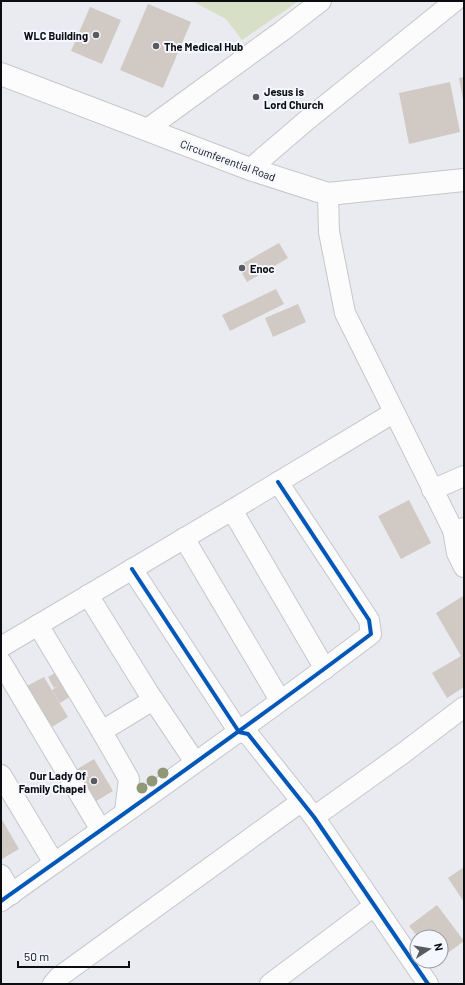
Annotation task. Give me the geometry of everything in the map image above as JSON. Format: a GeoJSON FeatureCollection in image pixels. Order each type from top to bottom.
{"type":"FeatureCollection","features":[{"type":"Feature","properties":{"kind":"main road","name":"Circumferential Road"},"geometry":{"type":"LineString","coordinates":[[1,74],[250,169],[328,194],[464,180]]}},
{"type":"Feature","properties":{"kind":"street"},"geometry":{"type":"LineString","coordinates":[[146,130],[321,1]]}},
{"type":"Feature","properties":{"kind":"street"},"geometry":{"type":"LineString","coordinates":[[250,169],[307,120],[451,2]]}},
{"type":"Feature","properties":{"kind":"street"},"geometry":{"type":"LineString","coordinates":[[328,194],[329,232],[345,313],[432,490],[458,529],[457,553],[464,567]]}},
{"type":"Feature","properties":{"kind":"street"},"geometry":{"type":"LineString","coordinates":[[1,647],[394,412]]}},
{"type":"Feature","properties":{"kind":"street"},"geometry":{"type":"LineString","coordinates":[[432,490],[464,476]]}},
{"type":"Feature","properties":{"kind":"street"},"geometry":{"type":"LineString","coordinates":[[1,875],[6,898],[194,762],[239,732],[371,634],[370,620],[278,482]]}},
{"type":"Feature","properties":{"kind":"street"},"geometry":{"type":"LineString","coordinates":[[232,510],[325,669]]}},
{"type":"Feature","properties":{"kind":"street"},"geometry":{"type":"LineString","coordinates":[[184,538],[280,701]]}},
{"type":"Feature","properties":{"kind":"street"},"geometry":{"type":"LineString","coordinates":[[132,569],[239,732],[248,734],[308,809],[428,984]]}},
{"type":"Feature","properties":{"kind":"street"},"geometry":{"type":"LineString","coordinates":[[88,595],[153,700],[194,762]]}},
{"type":"Feature","properties":{"kind":"street"},"geometry":{"type":"LineString","coordinates":[[38,625],[129,779],[125,812]]}},
{"type":"Feature","properties":{"kind":"street"},"geometry":{"type":"LineString","coordinates":[[1,662],[101,830]]}},
{"type":"Feature","properties":{"kind":"street"},"geometry":{"type":"LineString","coordinates":[[102,731],[153,700]]}},
{"type":"Feature","properties":{"kind":"street"},"geometry":{"type":"LineString","coordinates":[[53,984],[59,976],[308,809],[402,754],[464,707]]}},
{"type":"Feature","properties":{"kind":"street"},"geometry":{"type":"LineString","coordinates":[[1,775],[54,863]]}},
{"type":"Feature","properties":{"kind":"street"},"geometry":{"type":"LineString","coordinates":[[270,984],[374,906]]}},
{"type":"Feature","properties":{"kind":"green space"},"geometry":{"type":"Polygon","coordinates":[[[192,1],[299,1],[242,40],[226,19],[192,1]]]}},
{"type":"Feature","properties":{"kind":"building","name":"The Medical Hub"},"geometry":{"type":"Polygon","coordinates":[[[148,4],[191,22],[163,88],[120,70],[148,4]]]}},
{"type":"Feature","properties":{"kind":"building","name":"WLC Building"},"geometry":{"type":"Polygon","coordinates":[[[90,7],[121,20],[102,64],[71,51],[90,7]]]}},
{"type":"Feature","properties":{"kind":"building"},"geometry":{"type":"Polygon","coordinates":[[[464,77],[464,99],[463,100],[459,78],[464,77]]]}},
{"type":"Feature","properties":{"kind":"building"},"geometry":{"type":"Polygon","coordinates":[[[450,82],[460,132],[409,144],[399,93],[450,82]]]}},
{"type":"Feature","properties":{"kind":"building"},"geometry":{"type":"Polygon","coordinates":[[[279,243],[288,258],[247,282],[238,266],[279,243]]]}},
{"type":"Feature","properties":{"kind":"building"},"geometry":{"type":"Polygon","coordinates":[[[276,289],[284,304],[230,331],[222,315],[276,289]]]}},
{"type":"Feature","properties":{"kind":"building"},"geometry":{"type":"Polygon","coordinates":[[[298,304],[306,322],[273,337],[265,318],[298,304]]]}},
{"type":"Feature","properties":{"kind":"building"},"geometry":{"type":"Polygon","coordinates":[[[409,500],[431,543],[401,559],[378,516],[409,500]]]}},
{"type":"Feature","properties":{"kind":"building"},"geometry":{"type":"Polygon","coordinates":[[[463,596],[464,687],[447,698],[432,673],[461,656],[436,613],[463,596]]]}},
{"type":"Feature","properties":{"kind":"building"},"geometry":{"type":"Polygon","coordinates":[[[62,669],[76,693],[60,703],[52,690],[60,685],[54,688],[48,677],[62,669]]]}},
{"type":"Feature","properties":{"kind":"building"},"geometry":{"type":"Polygon","coordinates":[[[44,677],[68,717],[52,727],[27,686],[44,677]]]}},
{"type":"Feature","properties":{"kind":"building"},"geometry":{"type":"Polygon","coordinates":[[[94,759],[113,791],[93,803],[74,771],[94,759]]]}},
{"type":"Feature","properties":{"kind":"building"},"geometry":{"type":"Polygon","coordinates":[[[1,818],[19,849],[2,859],[1,856],[1,818]]]}},
{"type":"Feature","properties":{"kind":"building"},"geometry":{"type":"Polygon","coordinates":[[[464,867],[464,902],[448,878],[464,867]]]}},
{"type":"Feature","properties":{"kind":"building"},"geometry":{"type":"Polygon","coordinates":[[[437,905],[464,941],[449,952],[449,929],[411,929],[409,926],[437,905]]]}},
{"type":"Feature","properties":{"kind":"cycle path"},"geometry":{"type":"LineString","coordinates":[[1,901],[233,736],[371,634],[369,620],[278,482]]}},
{"type":"Feature","properties":{"kind":"cycle path"},"geometry":{"type":"LineString","coordinates":[[132,569],[239,732],[248,734],[314,817],[428,984]]}},
{"type":"Feature","properties":{"kind":"place","name":"WLC Building"},"geometry":{"type":"Point","coordinates":[96,35]}},
{"type":"Feature","properties":{"kind":"place","name":"The Medical Hub"},"geometry":{"type":"Point","coordinates":[156,46]}},
{"type":"Feature","properties":{"kind":"place","name":"Jesus is Lord Church"},"geometry":{"type":"Point","coordinates":[256,97]}},
{"type":"Feature","properties":{"kind":"place","name":"Enoc"},"geometry":{"type":"Point","coordinates":[242,268]}},
{"type":"Feature","properties":{"kind":"place","name":"Our Lady Of Family Chapel"},"geometry":{"type":"Point","coordinates":[94,781]}}]}
